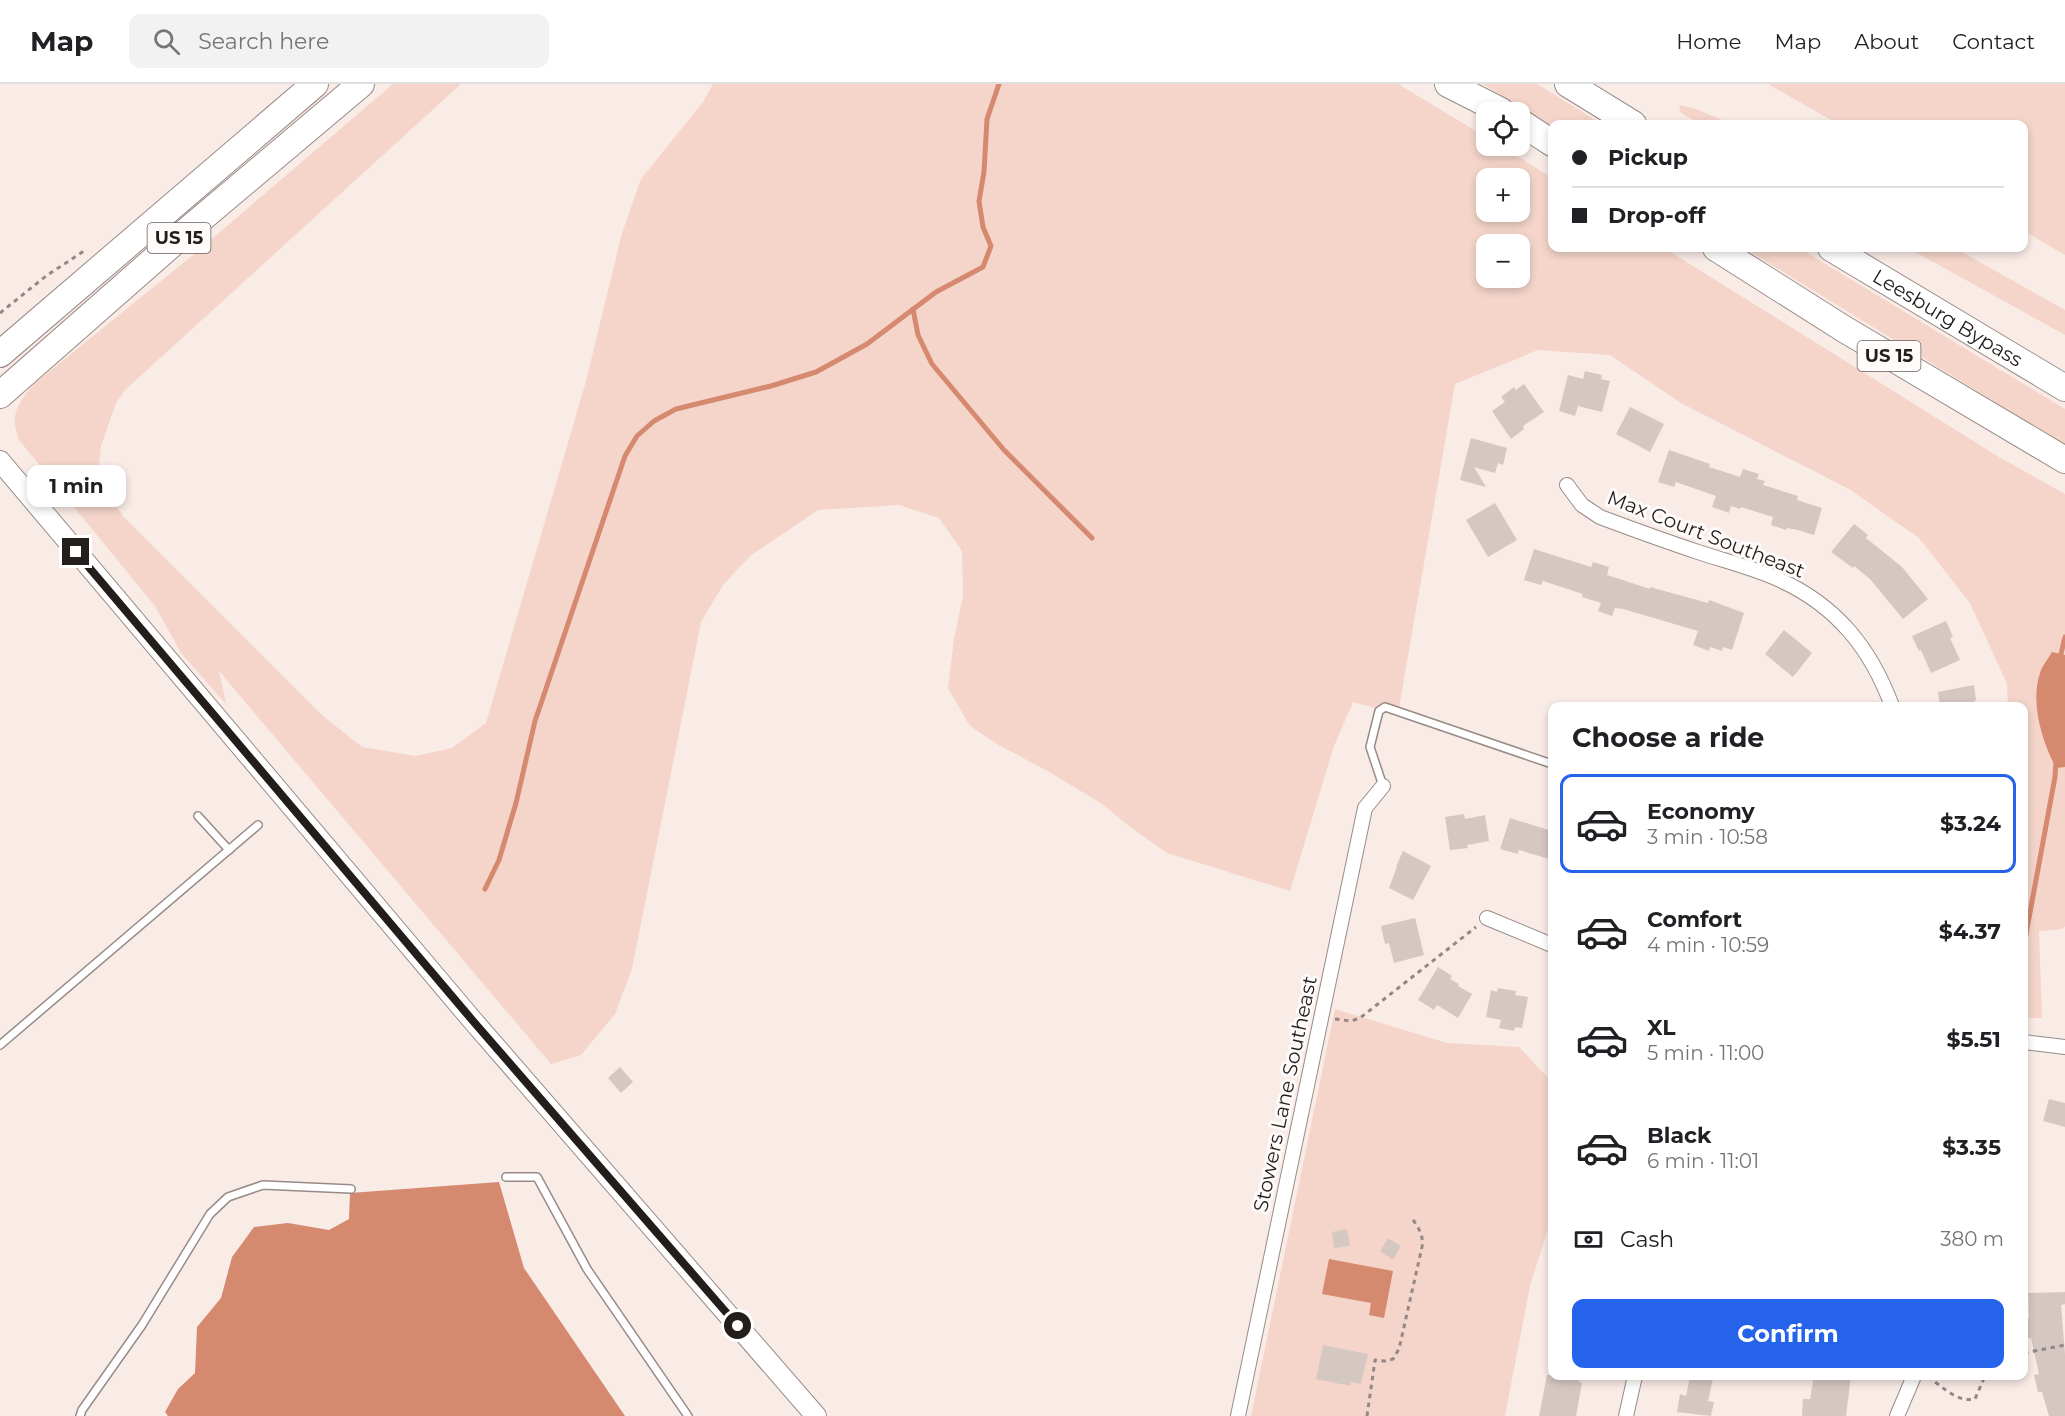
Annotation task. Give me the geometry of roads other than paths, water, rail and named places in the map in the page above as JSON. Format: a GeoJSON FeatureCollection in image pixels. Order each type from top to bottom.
{"type":"FeatureCollection","features":[{"type":"Feature","properties":{"kind":"highway","name":"US 15"},"geometry":{"type":"LineString","coordinates":[[0,354],[315,84]]}},
{"type":"Feature","properties":{"kind":"highway","name":"US 15"},"geometry":{"type":"LineString","coordinates":[[0,395],[189,229],[361,84]]}},
{"type":"Feature","properties":{"kind":"highway"},"geometry":{"type":"LineString","coordinates":[[1448,84],[1483,102]]}},
{"type":"Feature","properties":{"kind":"highway"},"geometry":{"type":"LineString","coordinates":[[1459,84],[1487,102]]}},
{"type":"Feature","properties":{"kind":"highway"},"geometry":{"type":"LineString","coordinates":[[1568,84],[1626,120]]}},
{"type":"Feature","properties":{"kind":"highway"},"geometry":{"type":"LineString","coordinates":[[1530,129],[1548,140]]}},
{"type":"Feature","properties":{"kind":"highway","name":"US 15"},"geometry":{"type":"LineString","coordinates":[[1722,252],[1844,329],[2065,460]]}},
{"type":"Feature","properties":{"kind":"highway","name":"Leesburg Bypass"},"geometry":{"type":"LineString","coordinates":[[1838,252],[2065,388]]}},
{"type":"Feature","properties":{"kind":"main road"},"geometry":{"type":"LineString","coordinates":[[0,461],[473,1021],[816,1416]]}},
{"type":"Feature","properties":{"kind":"street","name":"Max Court Southeast"},"geometry":{"type":"LineString","coordinates":[[1567,485],[1582,505],[1599,517],[1762,573],[1805,593],[1848,629],[1868,655],[1890,702]]}},
{"type":"Feature","properties":{"kind":"street","name":"Stowers Lane Southeast"},"geometry":{"type":"LineString","coordinates":[[1238,1416],[1365,808],[1383,786]]}},
{"type":"Feature","properties":{"kind":"street"},"geometry":{"type":"LineString","coordinates":[[1487,918],[1548,943]]}},
{"type":"Feature","properties":{"kind":"street"},"geometry":{"type":"LineString","coordinates":[[2028,1042],[2065,1047]]}},
{"type":"Feature","properties":{"kind":"street"},"geometry":{"type":"LineString","coordinates":[[1626,1416],[1634,1380]]}},
{"type":"Feature","properties":{"kind":"street"},"geometry":{"type":"LineString","coordinates":[[1897,1416],[1912,1380]]}},
{"type":"Feature","properties":{"kind":"lane"},"geometry":{"type":"LineString","coordinates":[[1383,786],[1370,747],[1379,711],[1385,707],[1548,763]]}},
{"type":"Feature","properties":{"kind":"lane"},"geometry":{"type":"LineString","coordinates":[[198,816],[229,850]]}},
{"type":"Feature","properties":{"kind":"lane"},"geometry":{"type":"LineString","coordinates":[[0,1045],[258,825]]}},
{"type":"Feature","properties":{"kind":"lane"},"geometry":{"type":"LineString","coordinates":[[506,1177],[537,1177],[586,1269],[688,1416]]}},
{"type":"Feature","properties":{"kind":"lane"},"geometry":{"type":"LineString","coordinates":[[80,1416],[142,1325],[210,1214],[228,1197],[264,1185],[351,1189]]}},
{"type":"Feature","properties":{"kind":"waterway"},"geometry":{"type":"LineString","coordinates":[[485,889],[499,860],[516,803],[535,721],[625,456],[637,436],[654,421],[676,409],[771,386],[816,372],[867,344],[936,292],[983,267],[991,246],[983,227],[979,201],[984,172],[987,119],[999,84]]}},
{"type":"Feature","properties":{"kind":"waterway"},"geometry":{"type":"LineString","coordinates":[[913,309],[918,335],[932,364],[1004,450],[1092,538]]}},
{"type":"Feature","properties":{"kind":"waterway"},"geometry":{"type":"LineString","coordinates":[[2060,658],[2065,637]]}},
{"type":"Feature","properties":{"kind":"waterway"},"geometry":{"type":"LineString","coordinates":[[2028,923],[2056,761]]}}]}
